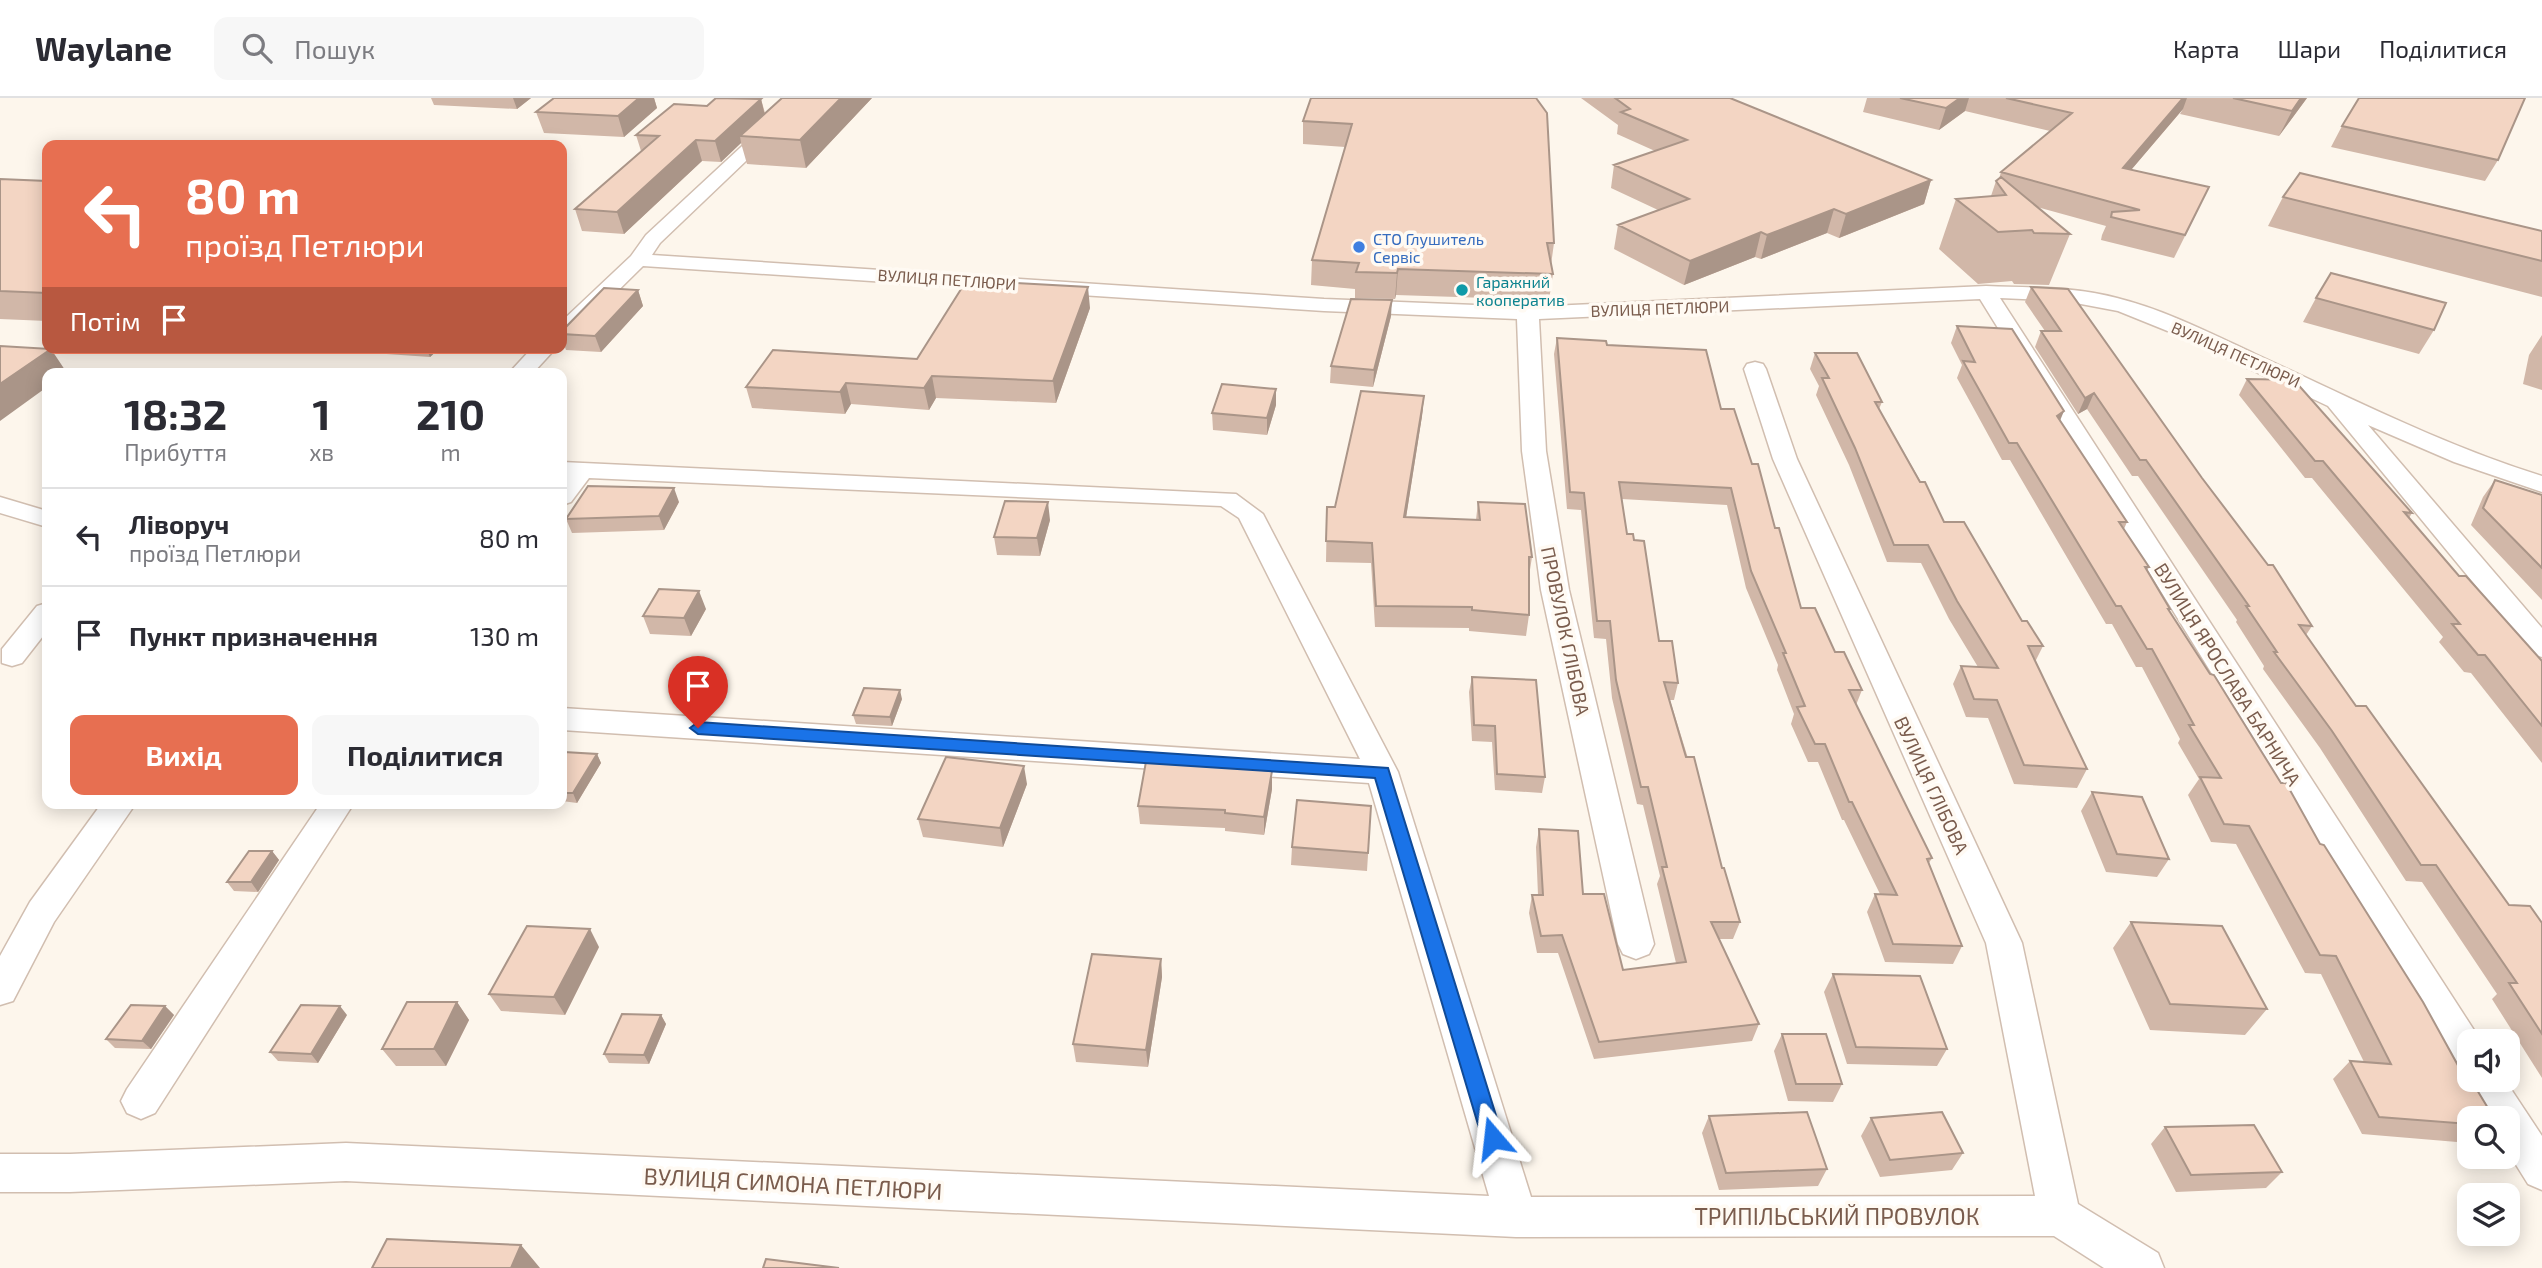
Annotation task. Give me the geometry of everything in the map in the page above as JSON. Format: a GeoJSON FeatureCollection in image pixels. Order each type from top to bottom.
{"type":"FeatureCollection","features":[{"type":"Feature","properties":{"kind":"street"},"geometry":{"type":"LineString","coordinates":[[567,328],[638,260],[653,239],[804,98]]}},
{"type":"Feature","properties":{"kind":"street","name":"ВУЛИЦЯ ПЕТЛЮРИ"},"geometry":{"type":"LineString","coordinates":[[638,260],[1312,305],[1528,313],[1986,292],[2064,294],[2110,302],[2172,324],[2432,445],[2510,475],[2542,484]]}},
{"type":"Feature","properties":{"kind":"street","name":"ВУЛИЦЯ ЯРОСЛАВА БАРНИЧА"},"geometry":{"type":"LineString","coordinates":[[1986,292],[2457,1037]]}},
{"type":"Feature","properties":{"kind":"street","name":"ПРОВУЛОК ГЛІБОВА"},"geometry":{"type":"LineString","coordinates":[[1528,313],[1534,451],[1555,590],[1636,944]]}},
{"type":"Feature","properties":{"kind":"street"},"geometry":{"type":"LineString","coordinates":[[525,368],[539,354]]}},
{"type":"Feature","properties":{"kind":"street","name":"ВУЛИЦЯ ГЛІБОВА"},"geometry":{"type":"LineString","coordinates":[[1755,369],[1785,459],[2004,943],[2060,1216]]}},
{"type":"Feature","properties":{"kind":"street"},"geometry":{"type":"LineString","coordinates":[[2332,398],[2542,647]]}},
{"type":"Feature","properties":{"kind":"street"},"geometry":{"type":"LineString","coordinates":[[572,470],[1227,499],[1250,514],[1382,772],[1516,1217]]}},
{"type":"Feature","properties":{"kind":"street"},"geometry":{"type":"LineString","coordinates":[[0,505],[42,518]]}},
{"type":"Feature","properties":{"kind":"street"},"geometry":{"type":"LineString","coordinates":[[12,656],[42,618]]}},
{"type":"Feature","properties":{"kind":"street"},"geometry":{"type":"LineString","coordinates":[[567,719],[1382,772]]}},
{"type":"Feature","properties":{"kind":"street"},"geometry":{"type":"LineString","coordinates":[[0,990],[42,912],[116,809]]}},
{"type":"Feature","properties":{"kind":"street"},"geometry":{"type":"LineString","coordinates":[[141,1101],[334,809]]}},
{"type":"Feature","properties":{"kind":"street"},"geometry":{"type":"LineString","coordinates":[[2492,1092],[2542,1171]]}},
{"type":"Feature","properties":{"kind":"street","name":"ВУЛИЦЯ СИМОНА ПЕТЛЮРИ"},"geometry":{"type":"LineString","coordinates":[[0,1173],[70,1173],[346,1161],[1516,1217]]}},
{"type":"Feature","properties":{"kind":"street"},"geometry":{"type":"LineString","coordinates":[[2060,1216],[2143,1268]]}},
{"type":"Feature","properties":{"kind":"street","name":"ТРИПІЛЬСЬКИЙ ПРОВУЛОК"},"geometry":{"type":"LineString","coordinates":[[1516,1217],[2060,1216]]}},
{"type":"Feature","properties":{"kind":"building"},"geometry":{"type":"Polygon","coordinates":[[[554,98],[639,98],[618,116],[536,112],[554,98]]]}},
{"type":"Feature","properties":{"kind":"building"},"geometry":{"type":"Polygon","coordinates":[[[716,98],[761,99],[715,141],[696,140],[617,212],[575,209],[659,136],[636,135],[674,104],[707,106],[716,98]]]}},
{"type":"Feature","properties":{"kind":"building"},"geometry":{"type":"Polygon","coordinates":[[[782,98],[841,98],[800,140],[740,136],[782,98]]]}},
{"type":"Feature","properties":{"kind":"building"},"geometry":{"type":"Polygon","coordinates":[[[1311,98],[1536,98],[1547,113],[1554,243],[1547,243],[1553,274],[1398,269],[1397,273],[1356,272],[1359,263],[1312,260],[1352,124],[1303,121],[1311,98]]]}},
{"type":"Feature","properties":{"kind":"building"},"geometry":{"type":"Polygon","coordinates":[[[1615,98],[1730,98],[1931,180],[1846,214],[1834,209],[1767,235],[1761,232],[1690,261],[1618,225],[1689,199],[1614,165],[1687,140],[1621,112],[1630,109],[1615,98]]]}},
{"type":"Feature","properties":{"kind":"building"},"geometry":{"type":"Polygon","coordinates":[[[1900,98],[1960,98],[1946,108],[1900,98]]]}},
{"type":"Feature","properties":{"kind":"building"},"geometry":{"type":"Polygon","coordinates":[[[2006,98],[2183,98],[2123,168],[2209,187],[2185,235],[2111,217],[2112,212],[2140,210],[2001,172],[2072,113],[2006,98]]]}},
{"type":"Feature","properties":{"kind":"building"},"geometry":{"type":"Polygon","coordinates":[[[2233,98],[2301,98],[2292,111],[2233,98]]]}},
{"type":"Feature","properties":{"kind":"building"},"geometry":{"type":"Polygon","coordinates":[[[2359,98],[2525,98],[2498,160],[2342,126],[2359,98]]]}},
{"type":"Feature","properties":{"kind":"building"},"geometry":{"type":"Polygon","coordinates":[[[2300,173],[2542,231],[2542,261],[2283,197],[2300,173]]]}},
{"type":"Feature","properties":{"kind":"building"},"geometry":{"type":"Polygon","coordinates":[[[2001,177],[2070,234],[2034,233],[2032,230],[1998,232],[1956,199],[2006,195],[1996,181],[2001,177]]]}},
{"type":"Feature","properties":{"kind":"building"},"geometry":{"type":"Polygon","coordinates":[[[0,179],[42,181],[42,293],[0,291],[0,179]]]}},
{"type":"Feature","properties":{"kind":"building"},"geometry":{"type":"Polygon","coordinates":[[[2331,273],[2446,303],[2434,330],[2316,298],[2331,273]]]}},
{"type":"Feature","properties":{"kind":"building"},"geometry":{"type":"Polygon","coordinates":[[[1014,283],[1088,287],[1053,381],[932,376],[924,388],[846,383],[840,392],[746,387],[773,350],[917,359],[963,286],[1010,289],[1014,283]]]}},
{"type":"Feature","properties":{"kind":"building"},"geometry":{"type":"Polygon","coordinates":[[[2031,287],[2068,289],[2202,478],[2268,565],[2273,565],[2312,626],[2299,625],[2356,706],[2366,706],[2509,905],[2530,906],[2542,923],[2542,1034],[2509,983],[2517,983],[2436,865],[2421,865],[2332,731],[2274,652],[2277,652],[2246,606],[2249,606],[2146,460],[2140,460],[2094,393],[2085,398],[2041,331],[2061,331],[2031,287]]]}},
{"type":"Feature","properties":{"kind":"building"},"geometry":{"type":"Polygon","coordinates":[[[604,288],[638,290],[595,336],[567,334],[567,326],[604,288]]]}},
{"type":"Feature","properties":{"kind":"building"},"geometry":{"type":"Polygon","coordinates":[[[1351,299],[1392,300],[1374,370],[1331,366],[1351,299]]]}},
{"type":"Feature","properties":{"kind":"building"},"geometry":{"type":"Polygon","coordinates":[[[1957,326],[2012,329],[2064,411],[2057,416],[2127,522],[2119,522],[2149,567],[2145,567],[2168,609],[2210,674],[2214,675],[2281,783],[2286,783],[2320,844],[2324,845],[2423,1002],[2457,1064],[2457,1092],[2478,1092],[2487,1106],[2457,1106],[2457,1123],[2379,1117],[2350,1061],[2391,1064],[2336,956],[2320,955],[2249,826],[2224,824],[2200,777],[2221,778],[2189,725],[2194,725],[2152,649],[2147,649],[2121,606],[2116,606],[2017,443],[2009,443],[1963,361],[1975,362],[1957,326]]]}},
{"type":"Feature","properties":{"kind":"building"},"geometry":{"type":"Polygon","coordinates":[[[1557,338],[1606,341],[1607,345],[1706,350],[1721,409],[1734,409],[1752,464],[1758,464],[1801,608],[1815,608],[1835,652],[1844,652],[1862,690],[1849,690],[1932,858],[1927,859],[1962,946],[1893,944],[1875,894],[1897,895],[1852,802],[1849,802],[1825,744],[1815,744],[1797,707],[1805,706],[1751,571],[1731,488],[1619,482],[1627,534],[1633,534],[1634,540],[1644,541],[1659,641],[1672,641],[1678,683],[1664,682],[1686,757],[1694,757],[1722,868],[1740,922],[1711,922],[1759,1024],[1599,1042],[1562,935],[1541,936],[1532,895],[1543,895],[1539,829],[1578,831],[1583,894],[1604,894],[1623,970],[1686,962],[1662,867],[1667,867],[1648,787],[1641,787],[1616,680],[1610,621],[1597,621],[1584,493],[1570,492],[1557,338]]]}},
{"type":"Feature","properties":{"kind":"building"},"geometry":{"type":"Polygon","coordinates":[[[0,346],[42,348],[44,354],[0,384],[0,346]]]}},
{"type":"Feature","properties":{"kind":"building"},"geometry":{"type":"Polygon","coordinates":[[[1815,353],[1857,353],[1882,402],[1875,402],[1920,482],[1925,482],[1944,522],[1964,522],[2022,621],[2027,621],[2043,646],[2028,646],[2087,769],[2024,765],[1997,700],[1974,699],[1961,666],[1998,668],[1957,601],[1928,545],[1894,545],[1855,448],[1822,378],[1829,378],[1815,353]]]}},
{"type":"Feature","properties":{"kind":"building"},"geometry":{"type":"Polygon","coordinates":[[[2247,379],[2294,380],[2412,513],[2404,512],[2459,576],[2466,576],[2542,661],[2542,726],[2485,655],[2478,655],[2452,624],[2460,624],[2323,461],[2315,461],[2247,379]]]}},
{"type":"Feature","properties":{"kind":"building"},"geometry":{"type":"Polygon","coordinates":[[[1222,384],[1276,389],[1267,418],[1212,413],[1222,384]]]}},
{"type":"Feature","properties":{"kind":"building"},"geometry":{"type":"Polygon","coordinates":[[[1361,391],[1424,396],[1404,517],[1480,520],[1478,502],[1525,504],[1532,557],[1529,557],[1529,615],[1472,610],[1472,607],[1376,606],[1372,543],[1326,541],[1327,507],[1335,507],[1361,391]]]}},
{"type":"Feature","properties":{"kind":"building"},"geometry":{"type":"Polygon","coordinates":[[[2495,480],[2542,495],[2542,568],[2483,508],[2495,480]]]}},
{"type":"Feature","properties":{"kind":"building"},"geometry":{"type":"Polygon","coordinates":[[[588,486],[674,488],[659,516],[567,518],[588,486]]]}},
{"type":"Feature","properties":{"kind":"building"},"geometry":{"type":"Polygon","coordinates":[[[1005,501],[1048,502],[1037,538],[994,537],[1005,501]]]}},
{"type":"Feature","properties":{"kind":"building"},"geometry":{"type":"Polygon","coordinates":[[[659,589],[699,591],[684,618],[643,616],[659,589]]]}},
{"type":"Feature","properties":{"kind":"building"},"geometry":{"type":"Polygon","coordinates":[[[1472,677],[1536,680],[1545,777],[1497,774],[1495,726],[1474,725],[1472,677]]]}},
{"type":"Feature","properties":{"kind":"building"},"geometry":{"type":"Polygon","coordinates":[[[864,688],[900,690],[890,717],[853,715],[864,688]]]}},
{"type":"Feature","properties":{"kind":"building"},"geometry":{"type":"Polygon","coordinates":[[[567,752],[597,754],[573,793],[567,793],[567,752]]]}},
{"type":"Feature","properties":{"kind":"building"},"geometry":{"type":"Polygon","coordinates":[[[1147,756],[1195,758],[1194,763],[1272,771],[1264,817],[1225,813],[1225,810],[1138,806],[1147,756]]]}},
{"type":"Feature","properties":{"kind":"building"},"geometry":{"type":"Polygon","coordinates":[[[946,757],[1024,766],[1000,828],[918,819],[946,757]]]}},
{"type":"Feature","properties":{"kind":"building"},"geometry":{"type":"Polygon","coordinates":[[[2092,792],[2142,797],[2169,859],[2117,854],[2092,792]]]}},
{"type":"Feature","properties":{"kind":"building"},"geometry":{"type":"Polygon","coordinates":[[[1297,800],[1371,806],[1368,853],[1292,847],[1297,800]]]}},
{"type":"Feature","properties":{"kind":"building"},"geometry":{"type":"Polygon","coordinates":[[[249,851],[272,851],[251,882],[227,882],[249,851]]]}},
{"type":"Feature","properties":{"kind":"building"},"geometry":{"type":"Polygon","coordinates":[[[2131,922],[2222,926],[2267,1009],[2170,1004],[2131,922]]]}},
{"type":"Feature","properties":{"kind":"building"},"geometry":{"type":"Polygon","coordinates":[[[527,926],[590,929],[554,997],[489,994],[527,926]]]}},
{"type":"Feature","properties":{"kind":"building"},"geometry":{"type":"Polygon","coordinates":[[[1092,954],[1161,959],[1146,1050],[1073,1044],[1092,954]]]}},
{"type":"Feature","properties":{"kind":"building"},"geometry":{"type":"Polygon","coordinates":[[[1833,974],[1920,976],[1947,1049],[1856,1047],[1833,974]]]}},
{"type":"Feature","properties":{"kind":"building"},"geometry":{"type":"Polygon","coordinates":[[[407,1002],[457,1002],[434,1049],[382,1049],[407,1002]]]}},
{"type":"Feature","properties":{"kind":"building"},"geometry":{"type":"Polygon","coordinates":[[[131,1005],[165,1006],[142,1041],[106,1039],[131,1005]]]}},
{"type":"Feature","properties":{"kind":"building"},"geometry":{"type":"Polygon","coordinates":[[[301,1005],[340,1006],[311,1054],[270,1052],[301,1005]]]}},
{"type":"Feature","properties":{"kind":"building"},"geometry":{"type":"Polygon","coordinates":[[[622,1014],[661,1015],[644,1055],[604,1054],[622,1014]]]}},
{"type":"Feature","properties":{"kind":"building"},"geometry":{"type":"Polygon","coordinates":[[[1782,1034],[1826,1034],[1842,1084],[1796,1084],[1782,1034]]]}},
{"type":"Feature","properties":{"kind":"building"},"geometry":{"type":"Polygon","coordinates":[[[1807,1112],[1827,1169],[1726,1173],[1709,1116],[1807,1112]]]}},
{"type":"Feature","properties":{"kind":"building"},"geometry":{"type":"Polygon","coordinates":[[[1942,1112],[1963,1153],[1890,1160],[1871,1118],[1942,1112]]]}},
{"type":"Feature","properties":{"kind":"building"},"geometry":{"type":"Polygon","coordinates":[[[2254,1125],[2282,1172],[2191,1175],[2165,1127],[2254,1125]]]}},
{"type":"Feature","properties":{"kind":"building"},"geometry":{"type":"Polygon","coordinates":[[[387,1239],[521,1245],[511,1268],[372,1268],[387,1239]]]}},
{"type":"Feature","properties":{"kind":"building"},"geometry":{"type":"Polygon","coordinates":[[[766,1259],[839,1268],[763,1268],[766,1259]]]}},
{"type":"Feature","properties":{"kind":"place","name":"СТО Глушитель Сервіс"},"geometry":{"type":"Point","coordinates":[1359,247]}},
{"type":"Feature","properties":{"kind":"place","name":"Гаражний кооператив"},"geometry":{"type":"Point","coordinates":[1462,290]}},
{"type":"Feature","properties":{"kind":"route"},"geometry":{"type":"LineString","coordinates":[[698,728],[1382,772],[1493,1138]]}}]}
